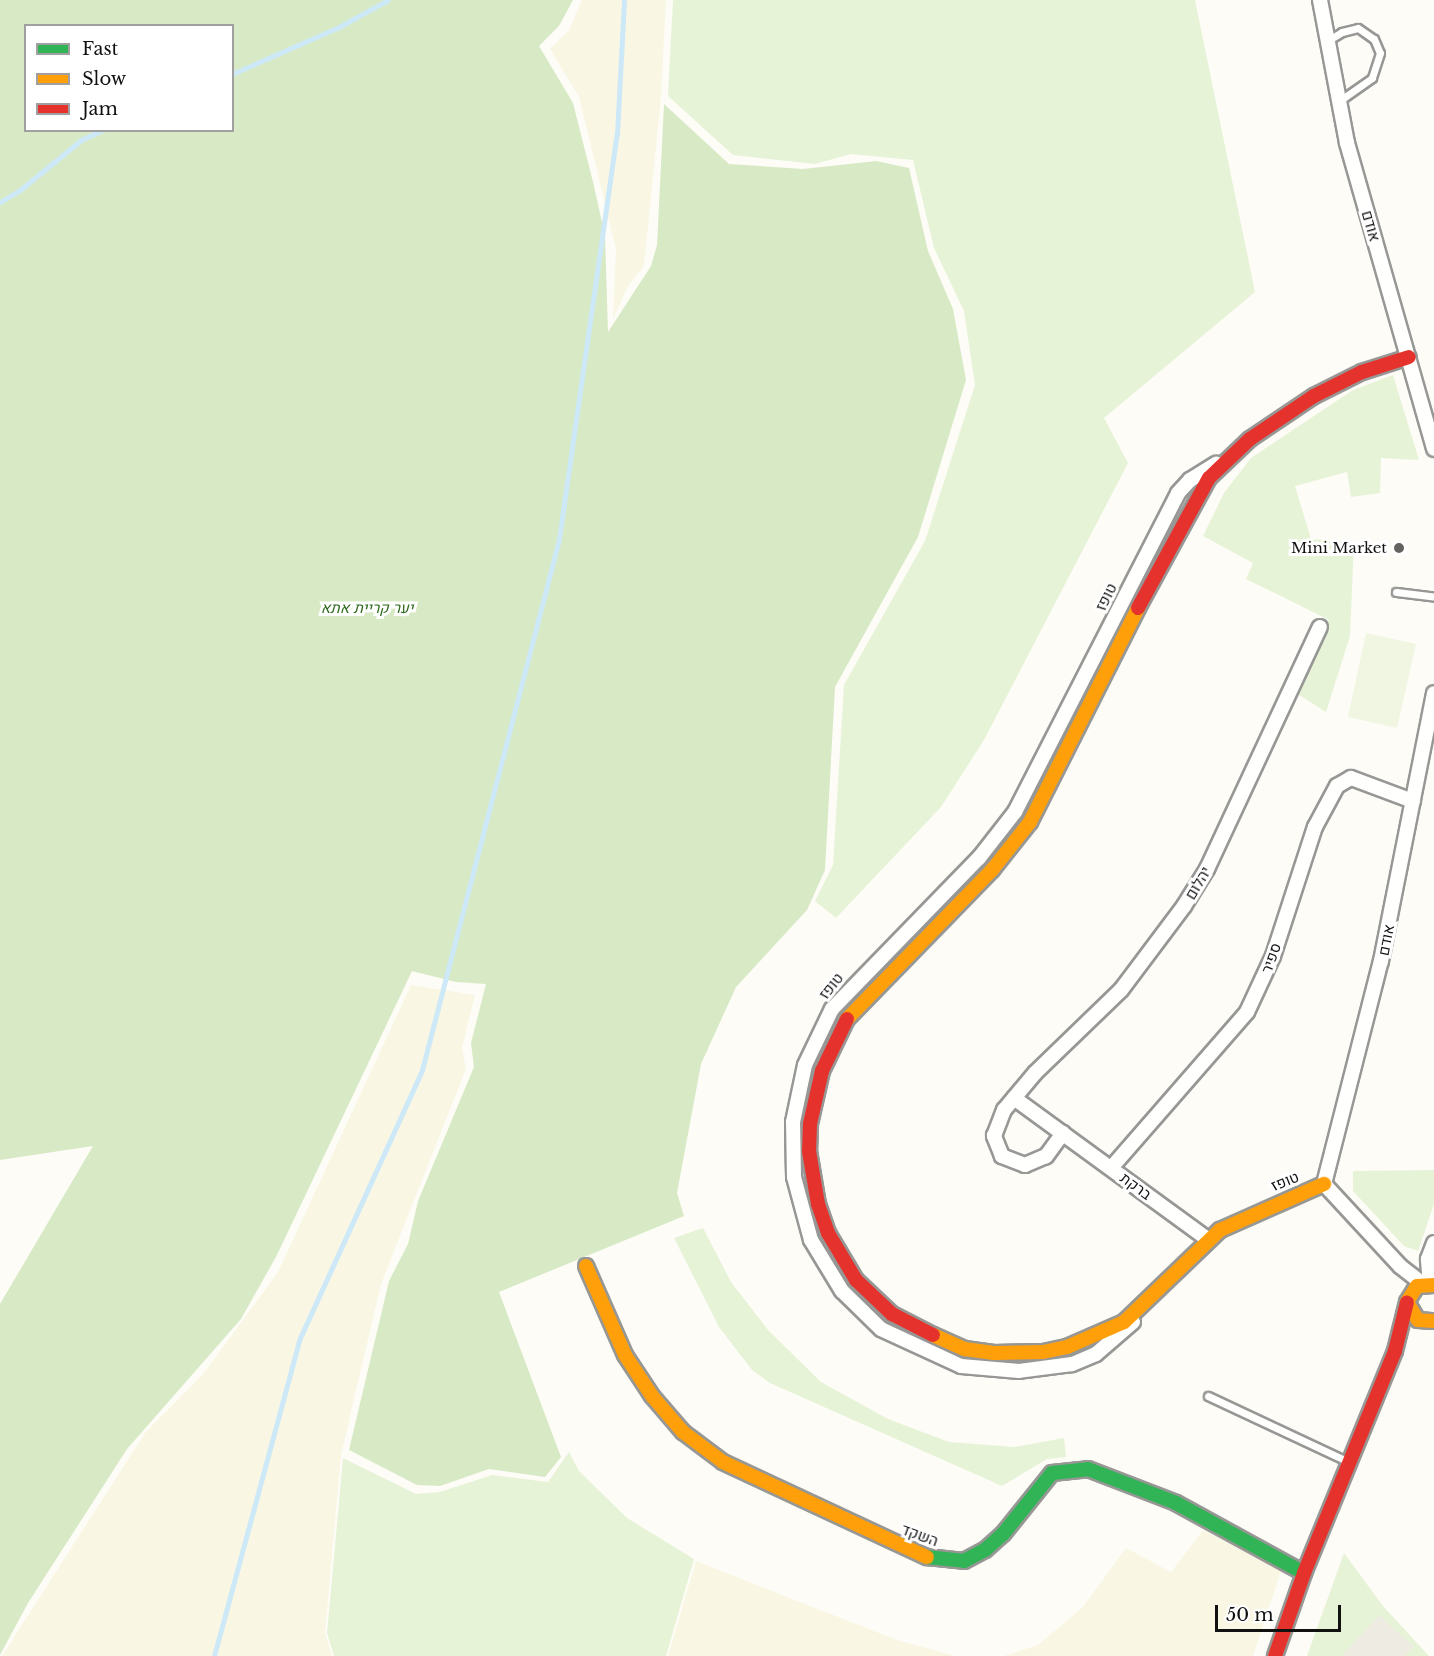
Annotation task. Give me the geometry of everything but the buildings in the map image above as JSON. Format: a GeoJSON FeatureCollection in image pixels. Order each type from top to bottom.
{"type":"FeatureCollection","features":[{"type":"Feature","properties":{"kind":"street","name":"אודם"},"geometry":{"type":"LineString","coordinates":[[1320,0],[1338,102],[1434,449]]}},
{"type":"Feature","properties":{"kind":"street","name":"טופז"},"geometry":{"type":"LineString","coordinates":[[1324,1184],[1283,1199],[1220,1230],[1149,1302],[1124,1322],[1096,1336],[1043,1352],[994,1353],[965,1349],[915,1327],[892,1314],[856,1280],[828,1233],[812,1174],[810,1124],[822,1071],[847,1019],[992,870],[1030,822],[1176,533],[1209,478],[1228,457],[1282,416],[1337,383],[1408,357]]}},
{"type":"Feature","properties":{"kind":"street","name":"יהלום"},"geometry":{"type":"LineString","coordinates":[[1063,1133],[1047,1156],[1036,1163],[1025,1165],[1002,1156],[994,1136],[1004,1110],[1121,990],[1184,906],[1226,831],[1320,627]]}},
{"type":"Feature","properties":{"kind":"street","name":"אודם"},"geometry":{"type":"LineString","coordinates":[[1324,1184],[1366,1028],[1434,693]]}},
{"type":"Feature","properties":{"kind":"street","name":"ספיר"},"geometry":{"type":"LineString","coordinates":[[1111,1168],[1247,1012],[1273,956],[1315,826],[1337,786],[1351,778],[1413,801]]}},
{"type":"Feature","properties":{"kind":"street"},"geometry":{"type":"LineString","coordinates":[[1014,1098],[1063,1133]]}},
{"type":"Feature","properties":{"kind":"street","name":"ברקת"},"geometry":{"type":"LineString","coordinates":[[1063,1133],[1209,1240]]}},
{"type":"Feature","properties":{"kind":"street"},"geometry":{"type":"LineString","coordinates":[[1324,1184],[1400,1266],[1429,1284]]}},
{"type":"Feature","properties":{"kind":"street"},"geometry":{"type":"LineString","coordinates":[[1429,1284],[1428,1259],[1434,1243]]}},
{"type":"Feature","properties":{"kind":"street","name":"השקד"},"geometry":{"type":"LineString","coordinates":[[586,1266],[625,1354],[652,1396],[683,1432],[723,1462],[910,1552],[934,1559],[964,1561],[985,1550],[1003,1533],[1052,1473],[1088,1468],[1176,1503],[1304,1573]]}},
{"type":"Feature","properties":{"kind":"street"},"geometry":{"type":"LineString","coordinates":[[1275,1656],[1304,1573],[1395,1351],[1409,1285],[1400,1266]]}},
{"type":"Feature","properties":{"kind":"street"},"geometry":{"type":"LineString","coordinates":[[1408,1298],[1429,1284]]}},
{"type":"Feature","properties":{"kind":"street"},"geometry":{"type":"LineString","coordinates":[[1408,1298],[1411,1314],[1429,1322]]}},
{"type":"Feature","properties":{"kind":"street"},"geometry":{"type":"LineString","coordinates":[[1395,1351],[1408,1333],[1429,1322]]}},
{"type":"Feature","properties":{"kind":"lane"},"geometry":{"type":"LineString","coordinates":[[1326,42],[1342,32],[1358,28],[1374,39],[1380,53],[1372,78],[1338,102]]}},
{"type":"Feature","properties":{"kind":"lane"},"geometry":{"type":"LineString","coordinates":[[1396,592],[1434,597]]}},
{"type":"Feature","properties":{"kind":"lane"},"geometry":{"type":"LineString","coordinates":[[1208,1396],[1349,1462]]}},
{"type":"Feature","properties":{"kind":"shaded area"},"geometry":{"type":"Polygon","coordinates":[[[582,0],[666,0],[661,98],[644,266],[628,286],[613,319],[616,249],[579,97],[550,49],[569,30],[582,0]]]}},
{"type":"Feature","properties":{"kind":"shaded area"},"geometry":{"type":"Polygon","coordinates":[[[411,985],[475,995],[462,1048],[466,1069],[381,1284],[341,1455],[325,1633],[332,1656],[2,1656],[145,1433],[204,1373],[278,1272],[411,985]]]}},
{"type":"Feature","properties":{"kind":"shaded area"},"geometry":{"type":"Polygon","coordinates":[[[1203,1530],[1281,1571],[1253,1656],[1004,1656],[1038,1645],[1082,1608],[1126,1548],[1171,1572],[1203,1530]]]}},
{"type":"Feature","properties":{"kind":"shaded area"},"geometry":{"type":"Polygon","coordinates":[[[696,1561],[897,1640],[955,1656],[668,1656],[696,1561]]]}},
{"type":"Feature","properties":{"kind":"shaded area"},"geometry":{"type":"Polygon","coordinates":[[[1379,1615],[1414,1647],[1405,1656],[1342,1656],[1379,1615]]]}},
{"type":"Feature","properties":{"kind":"green space","name":"יער קריית אתא"},"geometry":{"type":"Polygon","coordinates":[[[0,0],[573,0],[559,26],[539,46],[573,103],[594,186],[605,236],[608,332],[651,266],[657,245],[664,104],[729,164],[803,169],[876,161],[909,168],[928,251],[953,309],[966,380],[918,537],[835,687],[825,870],[807,910],[736,987],[701,1064],[677,1193],[684,1216],[499,1292],[561,1457],[545,1477],[489,1469],[440,1486],[417,1485],[349,1450],[389,1281],[408,1244],[418,1201],[474,1067],[471,1043],[486,984],[456,982],[412,971],[277,1255],[241,1319],[127,1449],[28,1603],[0,1655],[0,1304],[93,1146],[0,1160],[0,0]]]}},
{"type":"Feature","properties":{"kind":"green space"},"geometry":{"type":"Polygon","coordinates":[[[673,0],[1195,0],[1255,292],[1104,418],[1128,463],[984,740],[941,807],[836,918],[815,901],[833,865],[844,685],[925,541],[975,385],[964,311],[934,248],[913,160],[851,154],[815,164],[733,155],[668,96],[673,0]]]}},
{"type":"Feature","properties":{"kind":"green space"},"geometry":{"type":"Polygon","coordinates":[[[1393,375],[1419,460],[1381,458],[1380,493],[1351,497],[1347,472],[1295,486],[1311,539],[1354,542],[1350,636],[1326,712],[1299,695],[1329,620],[1246,579],[1253,563],[1203,536],[1224,493],[1251,458],[1353,390],[1393,375]]]}},
{"type":"Feature","properties":{"kind":"green space"},"geometry":{"type":"Polygon","coordinates":[[[1366,633],[1416,644],[1397,728],[1348,717],[1366,633]]]}},
{"type":"Feature","properties":{"kind":"green space"},"geometry":{"type":"Polygon","coordinates":[[[1434,1170],[1434,1204],[1418,1251],[1404,1246],[1353,1191],[1353,1171],[1434,1170]]]}},
{"type":"Feature","properties":{"kind":"green space"},"geometry":{"type":"Polygon","coordinates":[[[703,1228],[731,1282],[768,1330],[821,1382],[888,1419],[949,1442],[1015,1447],[1064,1438],[1066,1457],[1047,1459],[1002,1486],[770,1383],[752,1370],[719,1327],[674,1238],[703,1228]]]}},
{"type":"Feature","properties":{"kind":"green space"},"geometry":{"type":"Polygon","coordinates":[[[569,1452],[579,1471],[627,1518],[694,1559],[666,1656],[334,1656],[327,1633],[343,1458],[416,1494],[440,1492],[492,1475],[548,1482],[569,1452]]]}},
{"type":"Feature","properties":{"kind":"green space"},"geometry":{"type":"Polygon","coordinates":[[[1344,1553],[1383,1606],[1429,1656],[1307,1656],[1344,1553]]]}},
{"type":"Feature","properties":{"kind":"waterway"},"geometry":{"type":"LineString","coordinates":[[234,73],[337,28],[388,0]]}},
{"type":"Feature","properties":{"kind":"waterway"},"geometry":{"type":"LineString","coordinates":[[214,1656],[300,1338],[422,1070],[559,539],[617,134],[624,0]]}},
{"type":"Feature","properties":{"kind":"waterway"},"geometry":{"type":"LineString","coordinates":[[0,202],[20,190],[81,140],[98,132]]}},
{"type":"Feature","properties":{"kind":"traffic: fast"},"geometry":{"type":"LineString","coordinates":[[927,1557],[964,1561],[985,1550],[1003,1534],[1052,1473],[1088,1469],[1176,1503],[1304,1573]]}},
{"type":"Feature","properties":{"kind":"traffic: slow"},"geometry":{"type":"LineString","coordinates":[[847,1019],[992,870],[1030,822],[1138,608]]}},
{"type":"Feature","properties":{"kind":"traffic: slow"},"geometry":{"type":"LineString","coordinates":[[933,1335],[965,1349],[994,1353],[1043,1352],[1067,1347],[1124,1322],[1220,1230],[1324,1184]]}},
{"type":"Feature","properties":{"kind":"traffic: slow"},"geometry":{"type":"LineString","coordinates":[[586,1266],[625,1355],[652,1396],[683,1432],[723,1462],[927,1557]]}},
{"type":"Feature","properties":{"kind":"traffic: slow"},"geometry":{"type":"LineString","coordinates":[[1434,1285],[1417,1286],[1407,1302],[1418,1320],[1434,1321]]}},
{"type":"Feature","properties":{"kind":"traffic: jam"},"geometry":{"type":"LineString","coordinates":[[1138,608],[1209,478],[1250,439],[1314,396],[1362,372],[1409,357]]}},
{"type":"Feature","properties":{"kind":"traffic: jam"},"geometry":{"type":"LineString","coordinates":[[847,1019],[822,1071],[810,1124],[809,1151],[818,1204],[828,1233],[856,1280],[892,1314],[933,1335]]}},
{"type":"Feature","properties":{"kind":"traffic: jam"},"geometry":{"type":"LineString","coordinates":[[1275,1656],[1304,1573],[1395,1351],[1407,1302]]}},
{"type":"Feature","properties":{"kind":"place","name":"Mini Market"},"geometry":{"type":"Point","coordinates":[1399,548]}}]}
